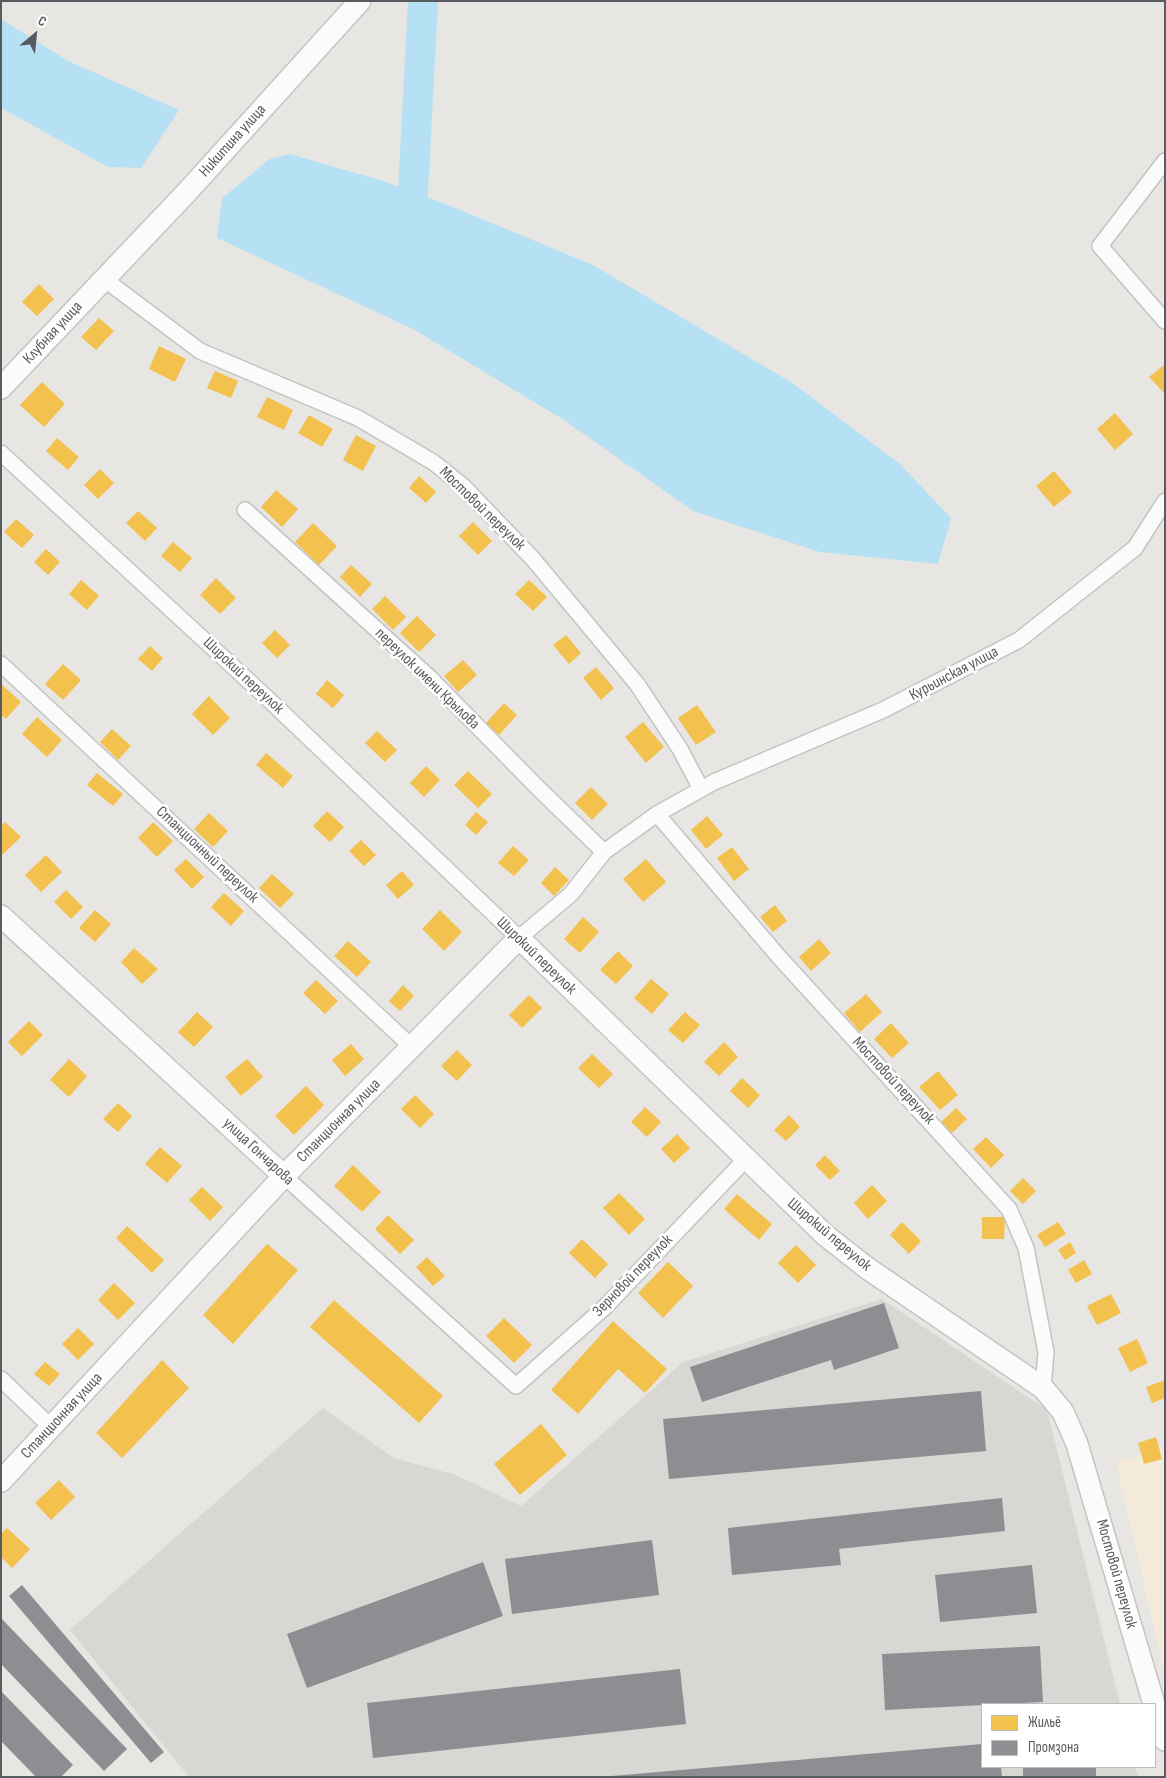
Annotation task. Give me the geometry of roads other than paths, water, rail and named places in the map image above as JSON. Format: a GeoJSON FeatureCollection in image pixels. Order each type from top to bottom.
{"type":"FeatureCollection","features":[{"type":"Feature","properties":{"kind":"main road","name":"Никитина улица"},"geometry":{"type":"LineString","coordinates":[[104,279],[187,192],[360,1]]}},
{"type":"Feature","properties":{"kind":"main road","name":"Клубная улица"},"geometry":{"type":"LineString","coordinates":[[1,388],[104,279]]}},
{"type":"Feature","properties":{"kind":"main road","name":"улица Гончарова"},"geometry":{"type":"LineString","coordinates":[[1,916],[284,1176]]}},
{"type":"Feature","properties":{"kind":"main road","name":"Станционная улица"},"geometry":{"type":"LineString","coordinates":[[1,1481],[284,1176],[519,938]]}},
{"type":"Feature","properties":{"kind":"main road","name":"Широкий переулок"},"geometry":{"type":"LineString","coordinates":[[519,938],[745,1160],[825,1235],[867,1268],[1043,1388],[1063,1412],[1077,1444]]}},
{"type":"Feature","properties":{"kind":"main road","name":"Мостовой переулок"},"geometry":{"type":"LineString","coordinates":[[1077,1444],[1153,1703]]}},
{"type":"Feature","properties":{"kind":"main road","name":"Мостовой переулок"},"geometry":{"type":"LineString","coordinates":[[1156,1711],[1165,1740]]}},
{"type":"Feature","properties":{"kind":"street"},"geometry":{"type":"LineString","coordinates":[[1165,161],[1100,246],[1165,321]]}},
{"type":"Feature","properties":{"kind":"street","name":"Мостовой переулок"},"geometry":{"type":"LineString","coordinates":[[104,279],[200,351],[358,418],[433,462],[463,486],[534,559],[637,684],[680,749],[701,789]]}},
{"type":"Feature","properties":{"kind":"street","name":"Широкий переулок"},"geometry":{"type":"LineString","coordinates":[[1,453],[266,697],[519,938]]}},
{"type":"Feature","properties":{"kind":"street","name":"Курьинская улица"},"geometry":{"type":"LineString","coordinates":[[701,789],[883,710],[1019,640],[1135,548],[1165,501]]}},
{"type":"Feature","properties":{"kind":"street","name":"переулок имени Крылова"},"geometry":{"type":"LineString","coordinates":[[245,510],[430,678],[604,852]]}},
{"type":"Feature","properties":{"kind":"street","name":"Станционный переулок"},"geometry":{"type":"LineString","coordinates":[[1,664],[412,1047]]}},
{"type":"Feature","properties":{"kind":"street","name":"Станционная улица"},"geometry":{"type":"LineString","coordinates":[[519,938],[571,894],[604,852],[657,814],[701,789]]}},
{"type":"Feature","properties":{"kind":"street","name":"Мостовой переулок"},"geometry":{"type":"LineString","coordinates":[[657,814],[779,957],[1009,1210],[1026,1248],[1046,1352],[1043,1388]]}},
{"type":"Feature","properties":{"kind":"street","name":"Зерновой переулок"},"geometry":{"type":"LineString","coordinates":[[516,1386],[605,1307],[745,1160]]}},
{"type":"Feature","properties":{"kind":"street","name":"улица Гончарова"},"geometry":{"type":"LineString","coordinates":[[284,1176],[516,1386]]}},
{"type":"Feature","properties":{"kind":"street"},"geometry":{"type":"LineString","coordinates":[[1,1378],[51,1427]]}},
{"type":"Feature","properties":{"kind":"water"},"geometry":{"type":"Polygon","coordinates":[[[1,19],[68,61],[179,110],[141,168],[108,167],[1,108],[1,19]]]}},
{"type":"Feature","properties":{"kind":"water"},"geometry":{"type":"Polygon","coordinates":[[[290,154],[383,181],[448,205],[593,265],[794,384],[900,464],[951,518],[938,564],[820,552],[693,511],[564,420],[413,329],[217,238],[222,198],[270,159],[290,154]]]}},
{"type":"Feature","properties":{"kind":"waterway"},"geometry":{"type":"LineString","coordinates":[[413,192],[423,1]]}}]}
